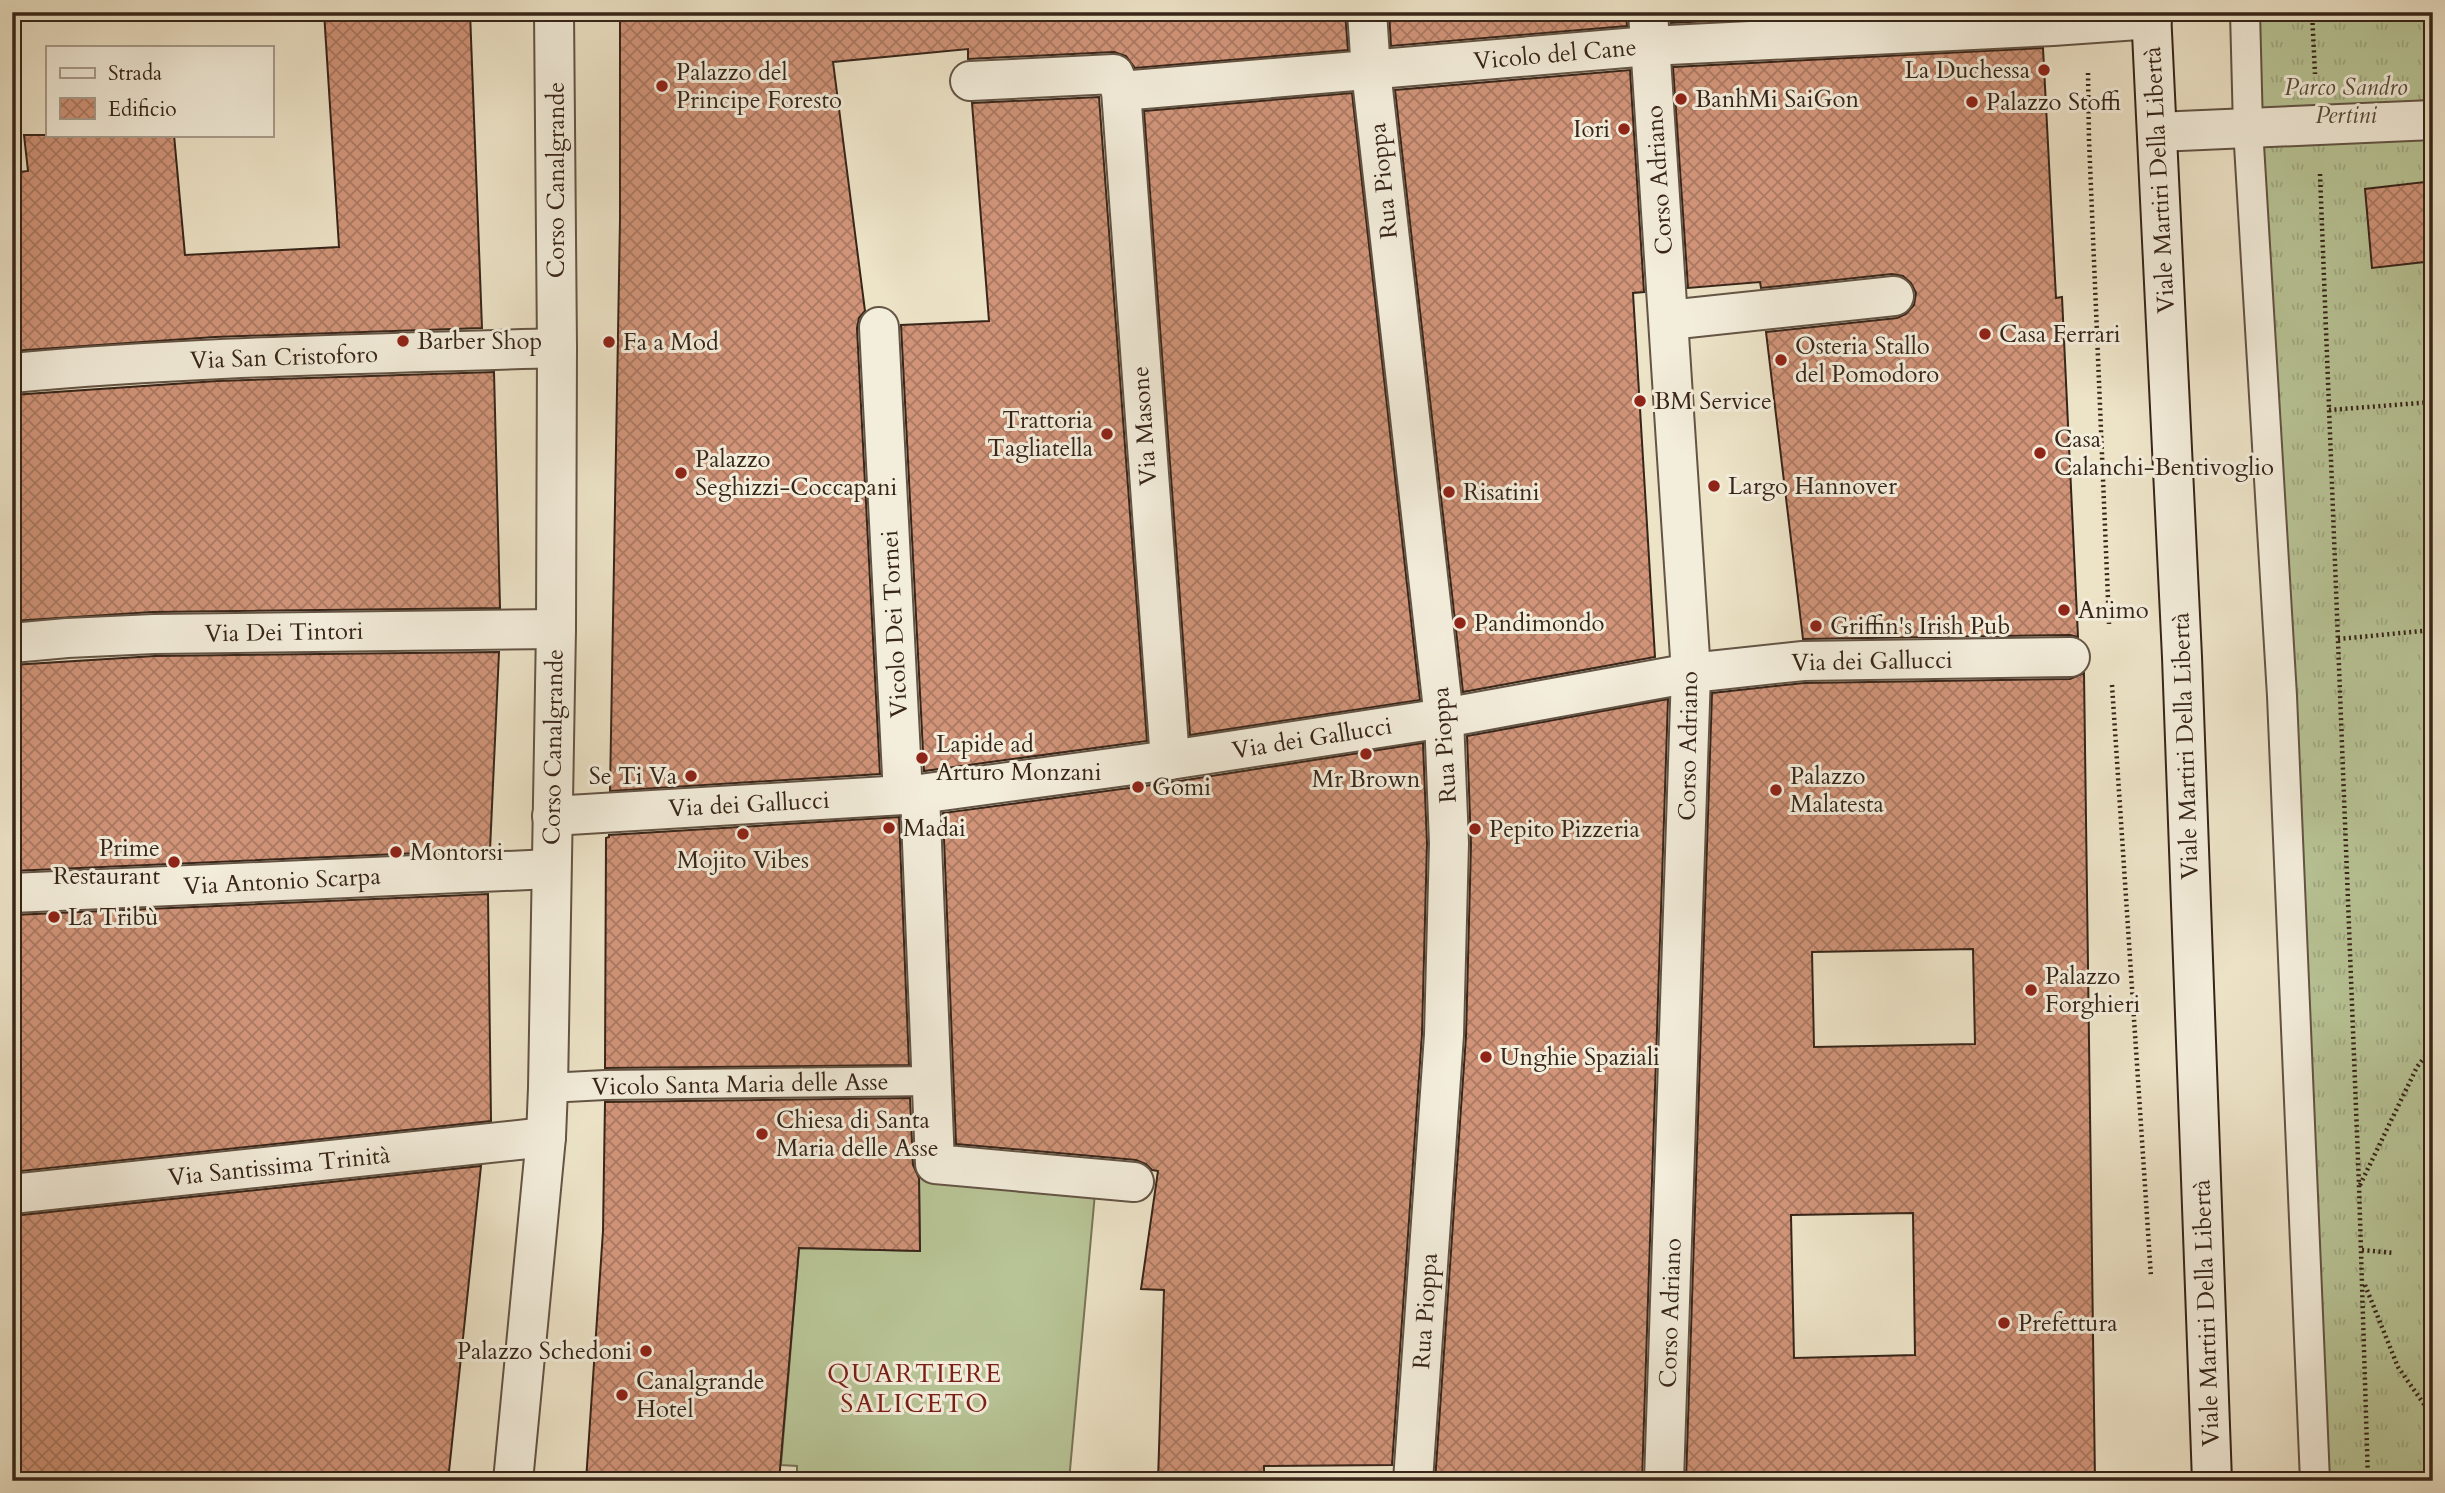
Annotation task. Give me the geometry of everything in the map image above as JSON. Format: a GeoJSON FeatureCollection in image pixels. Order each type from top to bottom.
{"type":"FeatureCollection","features":[{"type":"Feature","properties":{"kind":"street","name":"Corso Canalgrande"},"geometry":{"type":"LineString","coordinates":[[513,1481],[546,1137],[548,1088],[556,629],[554,12]]}},
{"type":"Feature","properties":{"kind":"street","name":"Rua Pioppa"},"geometry":{"type":"LineString","coordinates":[[1367,12],[1371,71],[1444,718],[1449,843],[1444,1035],[1413,1481]]}},
{"type":"Feature","properties":{"kind":"street","name":"Vicolo del Cane"},"geometry":{"type":"LineString","coordinates":[[1121,91],[1371,71],[1648,29],[2087,23],[2151,15]]}},
{"type":"Feature","properties":{"kind":"street","name":"Viale Martiri Della Libertà"},"geometry":{"type":"LineString","coordinates":[[2151,15],[2182,657],[2212,1481]]}},
{"type":"Feature","properties":{"kind":"street","name":"Corso Adriano"},"geometry":{"type":"LineString","coordinates":[[1648,29],[1690,673],[1664,1481]]}},
{"type":"Feature","properties":{"kind":"street"},"geometry":{"type":"LineString","coordinates":[[970,81],[1114,74],[1121,91]]}},
{"type":"Feature","properties":{"kind":"street","name":"Via Masone"},"geometry":{"type":"LineString","coordinates":[[1121,91],[1170,760]]}},
{"type":"Feature","properties":{"kind":"street"},"geometry":{"type":"LineString","coordinates":[[2157,132],[2433,120]]}},
{"type":"Feature","properties":{"kind":"street"},"geometry":{"type":"LineString","coordinates":[[1669,320],[1894,296]]}},
{"type":"Feature","properties":{"kind":"street","name":"Vicolo Dei Tornei"},"geometry":{"type":"LineString","coordinates":[[879,327],[911,794]]}},
{"type":"Feature","properties":{"kind":"street","name":"Via San Cristoforo"},"geometry":{"type":"LineString","coordinates":[[12,373],[216,359],[557,348]]}},
{"type":"Feature","properties":{"kind":"street","name":"Via Dei Tintori"},"geometry":{"type":"LineString","coordinates":[[12,643],[154,634],[556,629]]}},
{"type":"Feature","properties":{"kind":"street","name":"Via dei Gallucci"},"geometry":{"type":"LineString","coordinates":[[552,816],[911,794],[1170,760],[1444,718],[1690,673],[1803,661],[2070,657]]}},
{"type":"Feature","properties":{"kind":"street"},"geometry":{"type":"LineString","coordinates":[[911,794],[932,1082],[935,1164],[1134,1181]]}},
{"type":"Feature","properties":{"kind":"street","name":"Via Antonio Scarpa"},"geometry":{"type":"LineString","coordinates":[[12,893],[551,869]]}},
{"type":"Feature","properties":{"kind":"street","name":"Via Santissima Trinità"},"geometry":{"type":"LineString","coordinates":[[12,1194],[546,1137]]}},
{"type":"Feature","properties":{"kind":"lane"},"geometry":{"type":"LineString","coordinates":[[2245,12],[2248,128],[2282,696],[2315,1481]]}},
{"type":"Feature","properties":{"kind":"lane","name":"Vicolo Santa Maria delle Asse"},"geometry":{"type":"LineString","coordinates":[[548,1088],[605,1085],[932,1082]]}},
{"type":"Feature","properties":{"kind":"path"},"geometry":{"type":"LineString","coordinates":[[2312,12],[2360,1186],[2368,1481]]}},
{"type":"Feature","properties":{"kind":"path"},"geometry":{"type":"LineString","coordinates":[[2087,23],[2089,140],[2110,633]]}},
{"type":"Feature","properties":{"kind":"path"},"geometry":{"type":"LineString","coordinates":[[2329,410],[2433,402]]}},
{"type":"Feature","properties":{"kind":"path"},"geometry":{"type":"LineString","coordinates":[[2338,639],[2433,630]]}},
{"type":"Feature","properties":{"kind":"path"},"geometry":{"type":"LineString","coordinates":[[2112,682],[2151,1290]]}},
{"type":"Feature","properties":{"kind":"path"},"geometry":{"type":"LineString","coordinates":[[2360,1186],[2417,1067],[2433,1046]]}},
{"type":"Feature","properties":{"kind":"path"},"geometry":{"type":"LineString","coordinates":[[2362,1250],[2394,1254]]}},
{"type":"Feature","properties":{"kind":"path"},"geometry":{"type":"LineString","coordinates":[[2363,1280],[2398,1367],[2433,1418]]}},
{"type":"Feature","properties":{"kind":"green space","name":"Parco Sandro Pertini"},"geometry":{"type":"Polygon","coordinates":[[[2255,12],[2433,12],[2433,1481],[2325,1481],[2255,12]]]}},
{"type":"Feature","properties":{"kind":"green space"},"geometry":{"type":"Polygon","coordinates":[[[919,1176],[1095,1193],[1069,1481],[797,1481],[797,1466],[781,1465],[799,1248],[920,1251],[919,1176]]]}},
{"type":"Feature","properties":{"kind":"building"},"geometry":{"type":"Polygon","coordinates":[[[324,12],[470,12],[482,328],[215,337],[12,351],[12,173],[28,171],[24,135],[174,136],[185,255],[339,247],[324,12]]]}},
{"type":"Feature","properties":{"kind":"building"},"geometry":{"type":"Polygon","coordinates":[[[620,12],[1345,12],[1348,50],[1135,68],[1126,56],[1114,52],[968,59],[968,49],[833,62],[865,311],[859,318],[857,328],[880,774],[610,791],[620,220],[620,12]]]}},
{"type":"Feature","properties":{"kind":"building"},"geometry":{"type":"Polygon","coordinates":[[[1389,12],[1626,12],[1627,26],[1391,46],[1389,12]]]}},
{"type":"Feature","properties":{"kind":"building"},"geometry":{"type":"Polygon","coordinates":[[[1670,12],[1888,12],[1671,23],[1670,12]]]}},
{"type":"Feature","properties":{"kind":"building"},"geometry":{"type":"Polygon","coordinates":[[[2043,48],[2056,298],[2062,297],[2078,637],[1803,639],[1766,332],[1897,318],[1906,314],[1914,305],[1916,293],[1911,283],[1903,276],[1892,274],[1761,288],[1760,282],[1688,288],[1673,67],[2043,48]]]}},
{"type":"Feature","properties":{"kind":"building"},"geometry":{"type":"Polygon","coordinates":[[[1630,70],[1644,292],[1633,293],[1655,657],[1463,692],[1395,90],[1630,70]]]}},
{"type":"Feature","properties":{"kind":"building"},"geometry":{"type":"Polygon","coordinates":[[[1352,93],[1420,700],[1190,735],[1144,111],[1352,93]]]}},
{"type":"Feature","properties":{"kind":"building"},"geometry":{"type":"Polygon","coordinates":[[[1099,97],[1147,741],[924,771],[901,325],[989,321],[972,103],[1099,97]]]}},
{"type":"Feature","properties":{"kind":"building"},"geometry":{"type":"Polygon","coordinates":[[[2433,181],[2433,261],[2372,268],[2365,189],[2433,181]]]}},
{"type":"Feature","properties":{"kind":"building"},"geometry":{"type":"Polygon","coordinates":[[[494,372],[500,608],[153,612],[12,621],[12,395],[217,381],[494,372]]]}},
{"type":"Feature","properties":{"kind":"building"},"geometry":{"type":"Polygon","coordinates":[[[499,652],[490,850],[12,871],[12,665],[155,656],[499,652]]]}},
{"type":"Feature","properties":{"kind":"building"},"geometry":{"type":"Polygon","coordinates":[[[2084,673],[2095,1481],[1686,1481],[1712,693],[1804,683],[2070,679],[2084,673]],[[1973,949],[1812,952],[1814,1047],[1975,1044],[1973,949]],[[1913,1213],[1791,1215],[1794,1358],[1915,1355],[1913,1213]]]}},
{"type":"Feature","properties":{"kind":"building"},"geometry":{"type":"Polygon","coordinates":[[[1668,699],[1642,1481],[1435,1481],[1466,1036],[1471,844],[1467,736],[1668,699]]]}},
{"type":"Feature","properties":{"kind":"building"},"geometry":{"type":"Polygon","coordinates":[[[1423,743],[1427,843],[1422,1034],[1392,1465],[1264,1466],[1264,1481],[1158,1481],[1164,1290],[1141,1289],[1158,1171],[1136,1160],[956,1144],[943,813],[1173,782],[1423,743]]]}},
{"type":"Feature","properties":{"kind":"building"},"geometry":{"type":"Polygon","coordinates":[[[899,817],[909,1065],[605,1068],[606,838],[609,835],[899,817]]]}},
{"type":"Feature","properties":{"kind":"building"},"geometry":{"type":"Polygon","coordinates":[[[488,894],[491,1121],[12,1172],[12,915],[488,894]]]}},
{"type":"Feature","properties":{"kind":"building"},"geometry":{"type":"Polygon","coordinates":[[[910,1098],[913,1165],[919,1178],[920,1251],[799,1248],[779,1481],[586,1481],[603,1231],[605,1102],[910,1098]]]}},
{"type":"Feature","properties":{"kind":"building"},"geometry":{"type":"Polygon","coordinates":[[[481,1166],[448,1481],[12,1481],[12,1216],[481,1166]]]}},
{"type":"Feature","properties":{"kind":"place","name":"La Duchessa"},"geometry":{"type":"Point","coordinates":[2044,70]}},
{"type":"Feature","properties":{"kind":"place","name":"Palazzo del Principe Foresto"},"geometry":{"type":"Point","coordinates":[662,86]}},
{"type":"Feature","properties":{"kind":"place","name":"BanhMi SaiGon"},"geometry":{"type":"Point","coordinates":[1681,99]}},
{"type":"Feature","properties":{"kind":"place","name":"Palazzo Stoffi"},"geometry":{"type":"Point","coordinates":[1972,102]}},
{"type":"Feature","properties":{"kind":"place","name":"Iori"},"geometry":{"type":"Point","coordinates":[1624,129]}},
{"type":"Feature","properties":{"kind":"place","name":"Casa Ferrari"},"geometry":{"type":"Point","coordinates":[1985,334]}},
{"type":"Feature","properties":{"kind":"place","name":"Barber Shop"},"geometry":{"type":"Point","coordinates":[403,341]}},
{"type":"Feature","properties":{"kind":"place","name":"Fa a Mod"},"geometry":{"type":"Point","coordinates":[609,342]}},
{"type":"Feature","properties":{"kind":"place","name":"Osteria Stallo del Pomodoro"},"geometry":{"type":"Point","coordinates":[1781,360]}},
{"type":"Feature","properties":{"kind":"place","name":"BM Service"},"geometry":{"type":"Point","coordinates":[1640,401]}},
{"type":"Feature","properties":{"kind":"place","name":"Trattoria Tagliatella"},"geometry":{"type":"Point","coordinates":[1107,434]}},
{"type":"Feature","properties":{"kind":"place","name":"Casa Calanchi-Bentivoglio"},"geometry":{"type":"Point","coordinates":[2040,453]}},
{"type":"Feature","properties":{"kind":"place","name":"Palazzo Seghizzi-Coccapani"},"geometry":{"type":"Point","coordinates":[681,473]}},
{"type":"Feature","properties":{"kind":"place","name":"Largo Hannover"},"geometry":{"type":"Point","coordinates":[1714,486]}},
{"type":"Feature","properties":{"kind":"place","name":"Risatini"},"geometry":{"type":"Point","coordinates":[1449,492]}},
{"type":"Feature","properties":{"kind":"place","name":"Animo"},"geometry":{"type":"Point","coordinates":[2064,610]}},
{"type":"Feature","properties":{"kind":"place","name":"Pandimondo"},"geometry":{"type":"Point","coordinates":[1460,623]}},
{"type":"Feature","properties":{"kind":"place","name":"Griffin's Irish Pub"},"geometry":{"type":"Point","coordinates":[1816,626]}},
{"type":"Feature","properties":{"kind":"place","name":"Mr Brown"},"geometry":{"type":"Point","coordinates":[1366,754]}},
{"type":"Feature","properties":{"kind":"place","name":"Lapide ad Arturo Monzani"},"geometry":{"type":"Point","coordinates":[922,758]}},
{"type":"Feature","properties":{"kind":"place","name":"Se Ti Va"},"geometry":{"type":"Point","coordinates":[691,776]}},
{"type":"Feature","properties":{"kind":"place","name":"Gomi"},"geometry":{"type":"Point","coordinates":[1138,787]}},
{"type":"Feature","properties":{"kind":"place","name":"Palazzo Malatesta"},"geometry":{"type":"Point","coordinates":[1776,790]}},
{"type":"Feature","properties":{"kind":"place","name":"Madai"},"geometry":{"type":"Point","coordinates":[889,828]}},
{"type":"Feature","properties":{"kind":"place","name":"Pepito Pizzeria"},"geometry":{"type":"Point","coordinates":[1475,829]}},
{"type":"Feature","properties":{"kind":"place","name":"Mojito Vibes"},"geometry":{"type":"Point","coordinates":[743,834]}},
{"type":"Feature","properties":{"kind":"place","name":"Montorsi"},"geometry":{"type":"Point","coordinates":[396,852]}},
{"type":"Feature","properties":{"kind":"place","name":"Prime Restaurant"},"geometry":{"type":"Point","coordinates":[174,862]}},
{"type":"Feature","properties":{"kind":"place","name":"La Tribù"},"geometry":{"type":"Point","coordinates":[54,917]}},
{"type":"Feature","properties":{"kind":"place","name":"Palazzo Forghieri"},"geometry":{"type":"Point","coordinates":[2031,990]}},
{"type":"Feature","properties":{"kind":"place","name":"Unghie Spaziali"},"geometry":{"type":"Point","coordinates":[1486,1057]}},
{"type":"Feature","properties":{"kind":"place","name":"Chiesa di Santa Maria delle Asse"},"geometry":{"type":"Point","coordinates":[762,1134]}},
{"type":"Feature","properties":{"kind":"place","name":"Prefettura"},"geometry":{"type":"Point","coordinates":[2004,1323]}},
{"type":"Feature","properties":{"kind":"place","name":"Palazzo Schedoni"},"geometry":{"type":"Point","coordinates":[646,1351]}},
{"type":"Feature","properties":{"kind":"place","name":"Canalgrande Hotel"},"geometry":{"type":"Point","coordinates":[622,1395]}},
{"type":"Feature","properties":{"kind":"district","name":"QUARTIERE SALICETO"},"geometry":{"type":"Point","coordinates":[915,1388]}}]}
